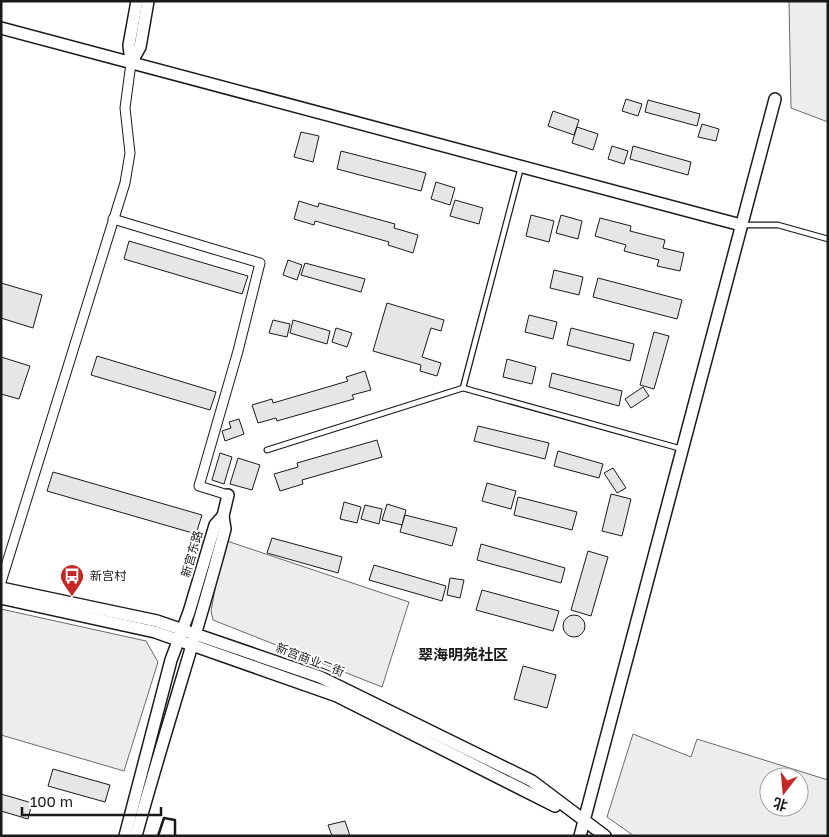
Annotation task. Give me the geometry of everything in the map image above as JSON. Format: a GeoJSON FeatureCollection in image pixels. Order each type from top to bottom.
{"type":"FeatureCollection","features":[{"type":"Feature","properties":{"kind":"street"},"geometry":{"type":"LineString","coordinates":[[1,582],[125,183],[130,154],[125,108],[131,63],[129,45],[137,1]]}},
{"type":"Feature","properties":{"kind":"street"},"geometry":{"type":"LineString","coordinates":[[131,63],[140,47],[148,1]]}},
{"type":"Feature","properties":{"kind":"street"},"geometry":{"type":"LineString","coordinates":[[1,28],[741,225]]}},
{"type":"Feature","properties":{"kind":"street"},"geometry":{"type":"LineString","coordinates":[[580,836],[775,99]]}},
{"type":"Feature","properties":{"kind":"street"},"geometry":{"type":"LineString","coordinates":[[113,219],[260,264],[238,351],[198,486],[228,495],[223,516]]}},
{"type":"Feature","properties":{"kind":"street","name":"新宫东路"},"geometry":{"type":"LineString","coordinates":[[125,836],[171,660],[181,635],[214,525],[223,516]]}},
{"type":"Feature","properties":{"kind":"street","name":"新宫东路"},"geometry":{"type":"LineString","coordinates":[[136,836],[225,529],[223,516]]}},
{"type":"Feature","properties":{"kind":"street","name":"新宫商业二街"},"geometry":{"type":"LineString","coordinates":[[1,588],[158,621],[181,635]]}},
{"type":"Feature","properties":{"kind":"street","name":"新宫商业二街"},"geometry":{"type":"LineString","coordinates":[[1,598],[181,635],[342,687],[532,781],[605,836]]}},
{"type":"Feature","properties":{"kind":"lane"},"geometry":{"type":"LineString","coordinates":[[462,388],[521,167]]}},
{"type":"Feature","properties":{"kind":"lane"},"geometry":{"type":"LineString","coordinates":[[741,225],[778,225],[828,239]]}},
{"type":"Feature","properties":{"kind":"lane"},"geometry":{"type":"LineString","coordinates":[[267,450],[462,388],[682,449]]}},
{"type":"Feature","properties":{"kind":"shaded area"},"geometry":{"type":"Polygon","coordinates":[[[789,1],[828,1],[828,122],[791,108],[789,1]]]}},
{"type":"Feature","properties":{"kind":"shaded area"},"geometry":{"type":"Polygon","coordinates":[[[224,540],[409,602],[382,687],[213,620],[211,611],[224,540]]]}},
{"type":"Feature","properties":{"kind":"shaded area"},"geometry":{"type":"Polygon","coordinates":[[[1,609],[146,641],[158,662],[124,771],[1,735],[1,609]]]}},
{"type":"Feature","properties":{"kind":"shaded area"},"geometry":{"type":"Polygon","coordinates":[[[633,734],[691,757],[697,739],[786,767],[759,767],[759,817],[809,817],[809,774],[828,780],[828,836],[634,836],[607,817],[633,734]]]}},
{"type":"Feature","properties":{"kind":"building"},"geometry":{"type":"Polygon","coordinates":[[[626,99],[642,104],[638,116],[622,111],[626,99]]]}},
{"type":"Feature","properties":{"kind":"building"},"geometry":{"type":"Polygon","coordinates":[[[648,100],[700,114],[697,126],[645,112],[648,100]]]}},
{"type":"Feature","properties":{"kind":"building"},"geometry":{"type":"Polygon","coordinates":[[[553,111],[579,120],[574,135],[548,126],[553,111]]]}},
{"type":"Feature","properties":{"kind":"building"},"geometry":{"type":"Polygon","coordinates":[[[702,124],[719,129],[716,141],[698,137],[702,124]]]}},
{"type":"Feature","properties":{"kind":"building"},"geometry":{"type":"Polygon","coordinates":[[[577,127],[598,134],[593,150],[572,143],[577,127]]]}},
{"type":"Feature","properties":{"kind":"building"},"geometry":{"type":"Polygon","coordinates":[[[301,132],[319,136],[313,162],[294,157],[301,132]]]}},
{"type":"Feature","properties":{"kind":"building"},"geometry":{"type":"Polygon","coordinates":[[[612,146],[628,151],[624,164],[608,159],[612,146]]]}},
{"type":"Feature","properties":{"kind":"building"},"geometry":{"type":"Polygon","coordinates":[[[633,146],[691,162],[688,175],[630,159],[633,146]]]}},
{"type":"Feature","properties":{"kind":"building"},"geometry":{"type":"Polygon","coordinates":[[[341,151],[426,173],[421,191],[337,169],[341,151]]]}},
{"type":"Feature","properties":{"kind":"building"},"geometry":{"type":"Polygon","coordinates":[[[436,182],[455,188],[450,205],[431,199],[436,182]]]}},
{"type":"Feature","properties":{"kind":"building"},"geometry":{"type":"Polygon","coordinates":[[[455,200],[483,208],[479,224],[450,216],[455,200]]]}},
{"type":"Feature","properties":{"kind":"building"},"geometry":{"type":"Polygon","coordinates":[[[299,201],[318,207],[319,203],[395,224],[394,228],[418,235],[413,253],[388,245],[389,242],[315,221],[314,225],[294,219],[299,201]]]}},
{"type":"Feature","properties":{"kind":"building"},"geometry":{"type":"Polygon","coordinates":[[[531,215],[554,221],[549,242],[526,236],[531,215]]]}},
{"type":"Feature","properties":{"kind":"building"},"geometry":{"type":"Polygon","coordinates":[[[561,215],[582,221],[578,239],[556,233],[561,215]]]}},
{"type":"Feature","properties":{"kind":"building"},"geometry":{"type":"Polygon","coordinates":[[[600,218],[631,226],[630,231],[665,240],[663,248],[684,253],[680,271],[657,266],[659,260],[624,251],[626,245],[595,236],[600,218]]]}},
{"type":"Feature","properties":{"kind":"building"},"geometry":{"type":"Polygon","coordinates":[[[129,241],[248,276],[242,294],[124,259],[129,241]]]}},
{"type":"Feature","properties":{"kind":"building"},"geometry":{"type":"Polygon","coordinates":[[[288,260],[302,265],[297,280],[283,275],[288,260]]]}},
{"type":"Feature","properties":{"kind":"building"},"geometry":{"type":"Polygon","coordinates":[[[305,263],[365,279],[361,292],[301,275],[305,263]]]}},
{"type":"Feature","properties":{"kind":"building"},"geometry":{"type":"Polygon","coordinates":[[[554,270],[583,277],[579,295],[550,288],[554,270]]]}},
{"type":"Feature","properties":{"kind":"building"},"geometry":{"type":"Polygon","coordinates":[[[598,278],[682,300],[677,319],[593,297],[598,278]]]}},
{"type":"Feature","properties":{"kind":"building"},"geometry":{"type":"Polygon","coordinates":[[[1,283],[42,295],[33,328],[1,318],[1,283]]]}},
{"type":"Feature","properties":{"kind":"building"},"geometry":{"type":"Polygon","coordinates":[[[387,303],[444,320],[441,331],[431,328],[422,357],[441,363],[437,376],[420,371],[421,365],[373,351],[387,303]]]}},
{"type":"Feature","properties":{"kind":"building"},"geometry":{"type":"Polygon","coordinates":[[[529,315],[557,322],[553,339],[525,332],[529,315]]]}},
{"type":"Feature","properties":{"kind":"building"},"geometry":{"type":"Polygon","coordinates":[[[273,320],[290,324],[287,337],[269,333],[273,320]]]}},
{"type":"Feature","properties":{"kind":"building"},"geometry":{"type":"Polygon","coordinates":[[[293,320],[330,331],[327,344],[290,333],[293,320]]]}},
{"type":"Feature","properties":{"kind":"building"},"geometry":{"type":"Polygon","coordinates":[[[336,328],[352,333],[347,347],[332,342],[336,328]]]}},
{"type":"Feature","properties":{"kind":"building"},"geometry":{"type":"Polygon","coordinates":[[[571,328],[634,344],[630,361],[567,345],[571,328]]]}},
{"type":"Feature","properties":{"kind":"building"},"geometry":{"type":"Polygon","coordinates":[[[654,332],[669,336],[654,389],[640,385],[654,332]]]}},
{"type":"Feature","properties":{"kind":"building"},"geometry":{"type":"Polygon","coordinates":[[[97,356],[216,392],[210,410],[91,375],[97,356]]]}},
{"type":"Feature","properties":{"kind":"building"},"geometry":{"type":"Polygon","coordinates":[[[1,357],[30,366],[19,399],[1,394],[1,357]]]}},
{"type":"Feature","properties":{"kind":"building"},"geometry":{"type":"Polygon","coordinates":[[[507,359],[536,367],[532,384],[503,377],[507,359]]]}},
{"type":"Feature","properties":{"kind":"building"},"geometry":{"type":"Polygon","coordinates":[[[365,371],[371,390],[352,395],[354,399],[277,421],[276,418],[258,423],[252,405],[272,399],[273,403],[348,381],[346,377],[365,371]]]}},
{"type":"Feature","properties":{"kind":"building"},"geometry":{"type":"Polygon","coordinates":[[[552,373],[622,391],[619,406],[549,387],[552,373]]]}},
{"type":"Feature","properties":{"kind":"building"},"geometry":{"type":"Polygon","coordinates":[[[643,387],[649,396],[631,408],[625,399],[643,387]]]}},
{"type":"Feature","properties":{"kind":"building"},"geometry":{"type":"Polygon","coordinates":[[[239,419],[244,434],[225,441],[222,431],[231,428],[229,422],[239,419]]]}},
{"type":"Feature","properties":{"kind":"building"},"geometry":{"type":"Polygon","coordinates":[[[478,426],[549,443],[545,459],[474,441],[478,426]]]}},
{"type":"Feature","properties":{"kind":"building"},"geometry":{"type":"Polygon","coordinates":[[[377,440],[382,457],[302,480],[303,484],[280,491],[274,474],[298,467],[297,463],[377,440]]]}},
{"type":"Feature","properties":{"kind":"building"},"geometry":{"type":"Polygon","coordinates":[[[558,451],[603,464],[599,478],[554,466],[558,451]]]}},
{"type":"Feature","properties":{"kind":"building"},"geometry":{"type":"Polygon","coordinates":[[[220,453],[232,457],[224,484],[212,480],[220,453]]]}},
{"type":"Feature","properties":{"kind":"building"},"geometry":{"type":"Polygon","coordinates":[[[238,458],[260,465],[252,490],[230,484],[238,458]]]}},
{"type":"Feature","properties":{"kind":"building"},"geometry":{"type":"Polygon","coordinates":[[[613,468],[626,488],[617,493],[604,473],[613,468]]]}},
{"type":"Feature","properties":{"kind":"building"},"geometry":{"type":"Polygon","coordinates":[[[53,472],[202,515],[196,534],[47,491],[53,472]]]}},
{"type":"Feature","properties":{"kind":"building"},"geometry":{"type":"Polygon","coordinates":[[[487,483],[516,491],[511,509],[482,501],[487,483]]]}},
{"type":"Feature","properties":{"kind":"building"},"geometry":{"type":"Polygon","coordinates":[[[611,494],[631,499],[622,536],[602,531],[611,494]]]}},
{"type":"Feature","properties":{"kind":"building"},"geometry":{"type":"Polygon","coordinates":[[[518,497],[577,512],[572,530],[514,515],[518,497]]]}},
{"type":"Feature","properties":{"kind":"building"},"geometry":{"type":"Polygon","coordinates":[[[344,502],[361,507],[357,523],[340,519],[344,502]]]}},
{"type":"Feature","properties":{"kind":"building"},"geometry":{"type":"Polygon","coordinates":[[[387,504],[406,510],[402,525],[382,520],[387,504]]]}},
{"type":"Feature","properties":{"kind":"building"},"geometry":{"type":"Polygon","coordinates":[[[365,505],[382,509],[379,524],[361,519],[365,505]]]}},
{"type":"Feature","properties":{"kind":"building"},"geometry":{"type":"Polygon","coordinates":[[[405,515],[457,528],[452,546],[400,532],[405,515]]]}},
{"type":"Feature","properties":{"kind":"building"},"geometry":{"type":"Polygon","coordinates":[[[272,538],[342,557],[338,573],[267,553],[272,538]]]}},
{"type":"Feature","properties":{"kind":"building"},"geometry":{"type":"Polygon","coordinates":[[[481,544],[565,568],[561,583],[477,560],[481,544]]]}},
{"type":"Feature","properties":{"kind":"building"},"geometry":{"type":"Polygon","coordinates":[[[588,551],[608,557],[591,616],[571,610],[588,551]]]}},
{"type":"Feature","properties":{"kind":"building"},"geometry":{"type":"Polygon","coordinates":[[[374,565],[446,586],[442,601],[369,580],[374,565]]]}},
{"type":"Feature","properties":{"kind":"building"},"geometry":{"type":"Polygon","coordinates":[[[450,578],[464,580],[460,598],[447,595],[450,578]]]}},
{"type":"Feature","properties":{"kind":"building"},"geometry":{"type":"Polygon","coordinates":[[[482,590],[559,611],[553,631],[476,610],[482,590]]]}},
{"type":"Feature","properties":{"kind":"building"},"geometry":{"type":"Polygon","coordinates":[[[574,615],[582,618],[585,626],[582,634],[574,637],[566,634],[563,626],[566,618],[574,615]]]}},
{"type":"Feature","properties":{"kind":"building"},"geometry":{"type":"Polygon","coordinates":[[[523,666],[556,675],[547,708],[514,699],[523,666]]]}},
{"type":"Feature","properties":{"kind":"building"},"geometry":{"type":"Polygon","coordinates":[[[53,769],[110,785],[105,802],[48,786],[53,769]]]}},
{"type":"Feature","properties":{"kind":"building"},"geometry":{"type":"Polygon","coordinates":[[[1,794],[32,803],[28,819],[1,811],[1,794]]]}},
{"type":"Feature","properties":{"kind":"building"},"geometry":{"type":"Polygon","coordinates":[[[345,821],[350,836],[332,836],[328,825],[345,821]]]}},
{"type":"Feature","properties":{"kind":"wall"},"geometry":{"type":"LineString","coordinates":[[158,836],[164,818],[175,820],[175,836]]}},
{"type":"Feature","properties":{"kind":"place","name":"新宫村"},"geometry":{"type":"Point","coordinates":[72,597]}},
{"type":"Feature","properties":{"kind":"district","name":"翠海明苑社区"},"geometry":{"type":"Point","coordinates":[463,655]}}]}
